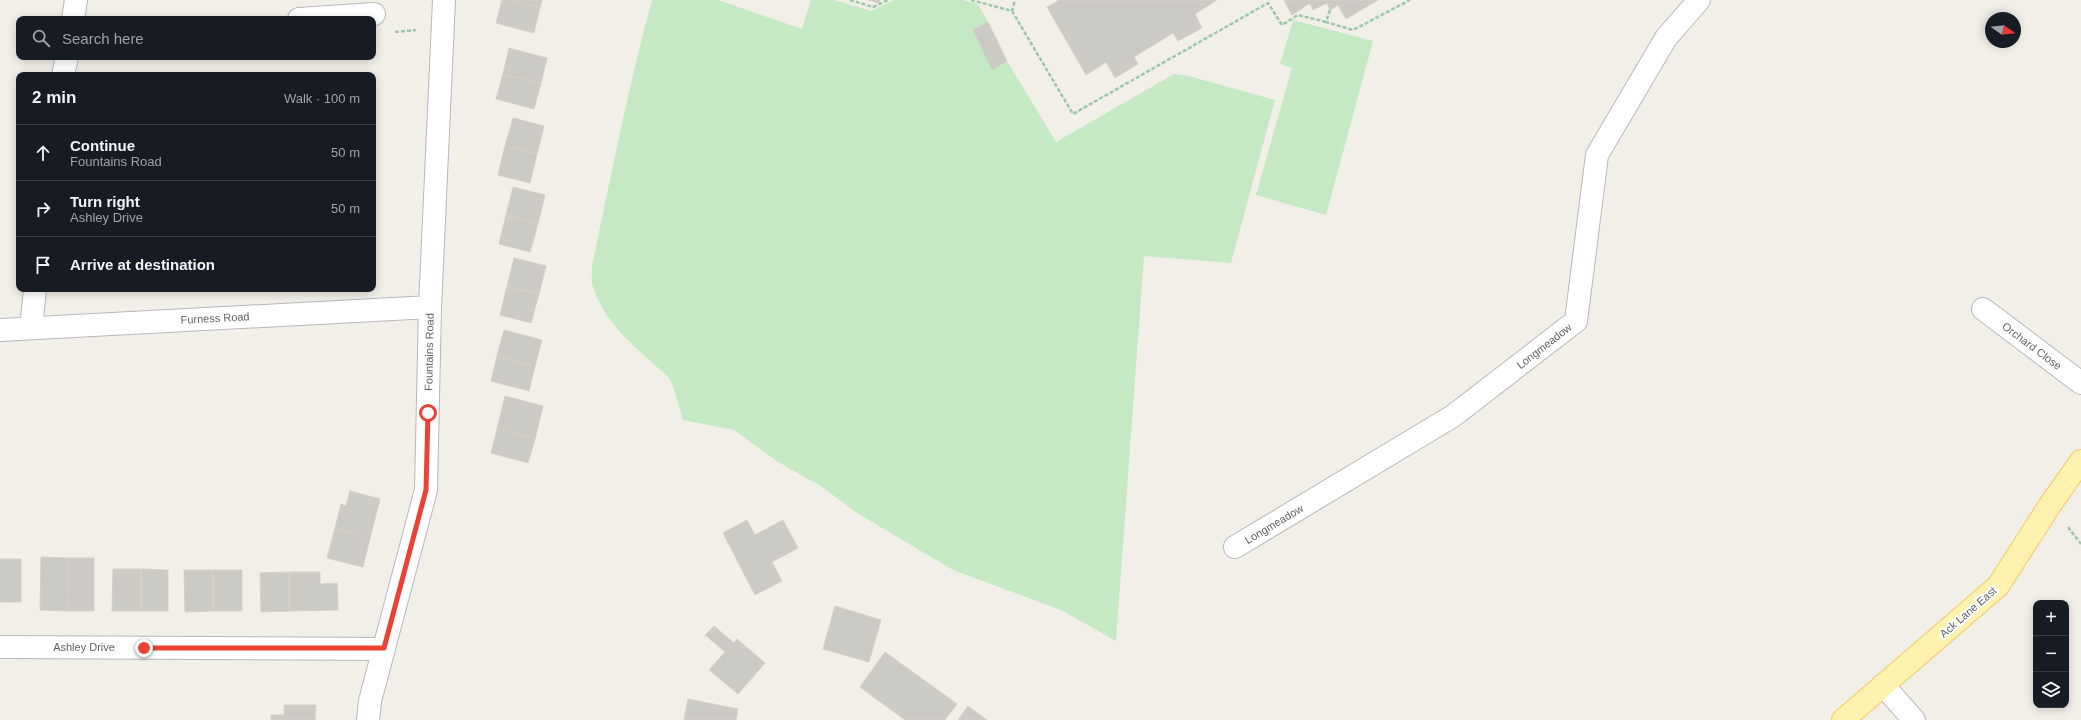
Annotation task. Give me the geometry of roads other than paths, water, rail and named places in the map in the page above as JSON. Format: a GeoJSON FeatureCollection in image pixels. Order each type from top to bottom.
{"type":"FeatureCollection","features":[{"type":"Feature","properties":{"kind":"main road","name":"Ack Lane East"},"geometry":{"type":"LineString","coordinates":[[1843,720],[1998,586],[2050,505],[2081,461]]}},
{"type":"Feature","properties":{"kind":"street"},"geometry":{"type":"LineString","coordinates":[[73,16],[76,0]]}},
{"type":"Feature","properties":{"kind":"street","name":"Fountains Road"},"geometry":{"type":"LineString","coordinates":[[368,720],[370,701],[426,490],[430,307],[445,28],[444,0]]}},
{"type":"Feature","properties":{"kind":"street","name":"Longmeadow"},"geometry":{"type":"LineString","coordinates":[[1235,547],[1453,416],[1576,321],[1597,155],[1666,38],[1699,0]]}},
{"type":"Feature","properties":{"kind":"street"},"geometry":{"type":"LineString","coordinates":[[344,16],[374,14]]}},
{"type":"Feature","properties":{"kind":"street"},"geometry":{"type":"LineString","coordinates":[[64,72],[66,60]]}},
{"type":"Feature","properties":{"kind":"street"},"geometry":{"type":"LineString","coordinates":[[31,328],[35,292]]}},
{"type":"Feature","properties":{"kind":"street","name":"Furness Road"},"geometry":{"type":"LineString","coordinates":[[0,330],[430,307]]}},
{"type":"Feature","properties":{"kind":"street","name":"Orchard Close"},"geometry":{"type":"LineString","coordinates":[[1983,309],[2081,383]]}},
{"type":"Feature","properties":{"kind":"street","name":"Ashley Drive"},"geometry":{"type":"LineString","coordinates":[[0,647],[384,648]]}},
{"type":"Feature","properties":{"kind":"street"},"geometry":{"type":"LineString","coordinates":[[1883,685],[1914,720]]}}]}
